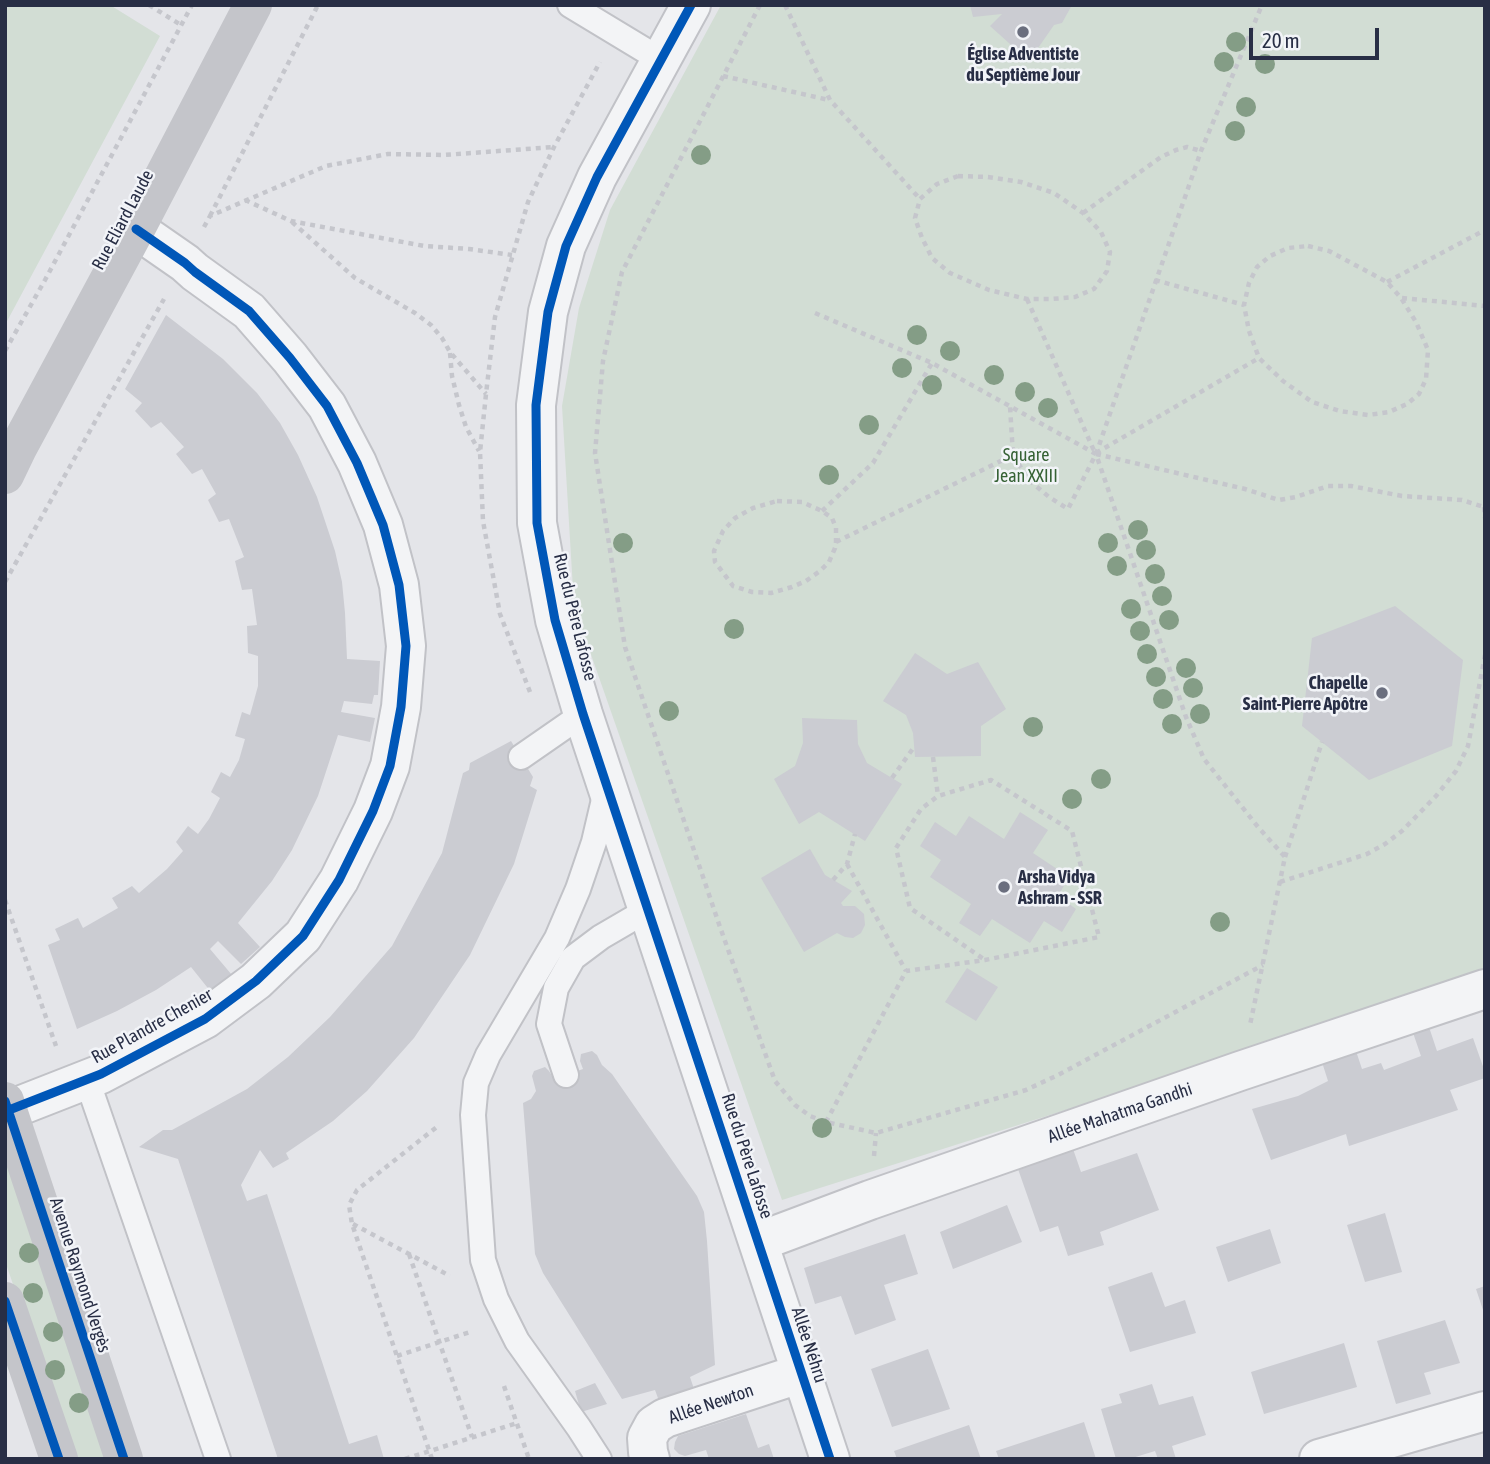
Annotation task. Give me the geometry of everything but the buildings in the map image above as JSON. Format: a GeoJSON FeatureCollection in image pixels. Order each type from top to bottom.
{"type":"FeatureCollection","features":[{"type":"Feature","properties":{"kind":"main road","name":"Rue Eliard Laude"},"geometry":{"type":"LineString","coordinates":[[10,461],[253,5]]}},
{"type":"Feature","properties":{"kind":"main road","name":"Avenue Raymond Vergès"},"geometry":{"type":"LineString","coordinates":[[7,1106],[124,1459]]}},
{"type":"Feature","properties":{"kind":"main road"},"geometry":{"type":"LineString","coordinates":[[5,1301],[59,1459]]}},
{"type":"Feature","properties":{"kind":"street","name":"Rue du Père Lafosse"},"geometry":{"type":"LineString","coordinates":[[691,5],[597,177],[566,246],[548,312],[536,405],[537,523],[555,620],[583,714],[758,1242]]}},
{"type":"Feature","properties":{"kind":"street","name":"Rue Plandre Chenier"},"geometry":{"type":"LineString","coordinates":[[7,1106],[102,1074],[205,1019],[256,981],[303,936],[339,880],[373,811],[390,766],[401,707],[406,646],[399,585],[383,525],[357,463],[327,406],[290,358],[248,311],[136,229]]}},
{"type":"Feature","properties":{"kind":"street","name":"Allée Mahatma Gandhi"},"geometry":{"type":"LineString","coordinates":[[758,1242],[870,1200],[1240,1071],[1485,989]]}},
{"type":"Feature","properties":{"kind":"street","name":"Allée Néhru"},"geometry":{"type":"LineString","coordinates":[[758,1242],[830,1459]]}},
{"type":"Feature","properties":{"kind":"street","name":"Allée Newton"},"geometry":{"type":"LineString","coordinates":[[650,1459],[647,1438],[654,1425],[664,1419],[802,1373]]}},
{"type":"Feature","properties":{"kind":"street"},"geometry":{"type":"LineString","coordinates":[[1319,1459],[1485,1411]]}},
{"type":"Feature","properties":{"kind":"lane"},"geometry":{"type":"LineString","coordinates":[[570,5],[661,60]]}},
{"type":"Feature","properties":{"kind":"lane"},"geometry":{"type":"LineString","coordinates":[[522,757],[583,714]]}},
{"type":"Feature","properties":{"kind":"lane"},"geometry":{"type":"LineString","coordinates":[[598,1459],[517,1341],[496,1299],[484,1260],[474,1115],[476,1083],[488,1055],[557,938],[578,889],[594,842],[607,784]]}},
{"type":"Feature","properties":{"kind":"lane"},"geometry":{"type":"LineString","coordinates":[[566,1075],[549,1024],[556,988],[573,958],[601,937],[649,909]]}},
{"type":"Feature","properties":{"kind":"lane"},"geometry":{"type":"LineString","coordinates":[[79,1083],[218,1459]]}},
{"type":"Feature","properties":{"kind":"path"},"geometry":{"type":"LineString","coordinates":[[149,5],[182,25]]}},
{"type":"Feature","properties":{"kind":"path"},"geometry":{"type":"LineString","coordinates":[[5,351],[192,5]]}},
{"type":"Feature","properties":{"kind":"path"},"geometry":{"type":"LineString","coordinates":[[209,216],[318,5]]}},
{"type":"Feature","properties":{"kind":"path"},"geometry":{"type":"LineString","coordinates":[[760,5],[622,272],[603,361],[595,453],[625,647],[775,1081],[795,1105],[810,1116],[876,1133],[1026,1090],[1263,965]]}},
{"type":"Feature","properties":{"kind":"path"},"geometry":{"type":"LineString","coordinates":[[785,5],[830,100],[920,198]]}},
{"type":"Feature","properties":{"kind":"path"},"geometry":{"type":"LineString","coordinates":[[1010,406],[1013,455],[1029,480],[1049,498],[1068,509],[1096,453],[1200,151],[1262,5]]}},
{"type":"Feature","properties":{"kind":"path"},"geometry":{"type":"LineString","coordinates":[[723,76],[830,100]]}},
{"type":"Feature","properties":{"kind":"path"},"geometry":{"type":"LineString","coordinates":[[1083,213],[1161,157],[1187,147],[1200,151]]}},
{"type":"Feature","properties":{"kind":"path"},"geometry":{"type":"LineString","coordinates":[[958,176],[1021,182],[1054,193],[1083,213],[1101,232],[1110,252],[1107,271],[1094,289],[1075,297],[1027,299],[989,290],[950,273],[932,258],[915,218],[920,198],[937,184],[958,176]]}},
{"type":"Feature","properties":{"kind":"path"},"geometry":{"type":"LineString","coordinates":[[244,200],[291,221],[424,246],[512,255]]}},
{"type":"Feature","properties":{"kind":"path"},"geometry":{"type":"LineString","coordinates":[[291,221],[355,278],[415,313],[431,326],[486,394]]}},
{"type":"Feature","properties":{"kind":"path"},"geometry":{"type":"LineString","coordinates":[[1387,282],[1485,230]]}},
{"type":"Feature","properties":{"kind":"path"},"geometry":{"type":"LineString","coordinates":[[1308,246],[1329,251],[1387,282],[1401,298],[1428,349],[1426,379],[1419,394],[1407,404],[1389,412],[1368,415],[1340,411],[1312,402],[1283,381],[1259,358],[1249,331],[1244,305],[1249,283],[1257,267],[1270,256],[1288,248],[1308,246]]}},
{"type":"Feature","properties":{"kind":"path"},"geometry":{"type":"LineString","coordinates":[[1156,280],[1244,305]]}},
{"type":"Feature","properties":{"kind":"path"},"geometry":{"type":"LineString","coordinates":[[1401,298],[1485,306]]}},
{"type":"Feature","properties":{"kind":"path"},"geometry":{"type":"LineString","coordinates":[[1027,299],[1096,453],[1186,717],[1204,759],[1285,857]]}},
{"type":"Feature","properties":{"kind":"path"},"geometry":{"type":"LineString","coordinates":[[815,313],[932,363],[1096,453],[1245,489],[1279,500],[1328,486],[1351,486],[1402,496],[1462,500],[1484,507],[1485,517]]}},
{"type":"Feature","properties":{"kind":"path"},"geometry":{"type":"LineString","coordinates":[[450,352],[459,405],[466,427],[480,452]]}},
{"type":"Feature","properties":{"kind":"path"},"geometry":{"type":"LineString","coordinates":[[1096,453],[1259,358]]}},
{"type":"Feature","properties":{"kind":"path"},"geometry":{"type":"LineString","coordinates":[[822,511],[873,463],[932,363]]}},
{"type":"Feature","properties":{"kind":"path"},"geometry":{"type":"LineString","coordinates":[[836,542],[1013,455]]}},
{"type":"Feature","properties":{"kind":"path"},"geometry":{"type":"LineString","coordinates":[[777,501],[802,502],[822,511],[832,518],[836,528],[836,542],[829,562],[820,571],[806,581],[771,593],[751,592],[733,586],[715,562],[714,551],[723,531],[735,517],[777,501]]}},
{"type":"Feature","properties":{"kind":"path"},"geometry":{"type":"LineString","coordinates":[[1280,883],[1367,854],[1385,844],[1402,831],[1436,796],[1456,771],[1468,746],[1485,655]]}},
{"type":"Feature","properties":{"kind":"path"},"geometry":{"type":"LineString","coordinates":[[1240,1071],[1285,857],[1322,743]]}},
{"type":"Feature","properties":{"kind":"path"},"geometry":{"type":"LineString","coordinates":[[892,778],[914,747]]}},
{"type":"Feature","properties":{"kind":"path"},"geometry":{"type":"LineString","coordinates":[[933,757],[938,796]]}},
{"type":"Feature","properties":{"kind":"path"},"geometry":{"type":"LineString","coordinates":[[906,971],[985,960],[1099,937],[1072,831],[991,780],[938,796],[921,809],[896,848],[909,908],[985,960]]}},
{"type":"Feature","properties":{"kind":"path"},"geometry":{"type":"LineString","coordinates":[[833,880],[847,863],[855,834]]}},
{"type":"Feature","properties":{"kind":"path"},"geometry":{"type":"LineString","coordinates":[[847,863],[906,971]]}},
{"type":"Feature","properties":{"kind":"path"},"geometry":{"type":"LineString","coordinates":[[5,900],[79,1083]]}},
{"type":"Feature","properties":{"kind":"path"},"geometry":{"type":"LineString","coordinates":[[826,1122],[906,971]]}},
{"type":"Feature","properties":{"kind":"path"},"geometry":{"type":"LineString","coordinates":[[432,1459],[352,1224],[349,1205],[357,1190],[475,1096]]}},
{"type":"Feature","properties":{"kind":"path"},"geometry":{"type":"LineString","coordinates":[[352,1224],[496,1299]]}},
{"type":"Feature","properties":{"kind":"path"},"geometry":{"type":"LineString","coordinates":[[409,1254],[472,1437]]}},
{"type":"Feature","properties":{"kind":"path"},"geometry":{"type":"LineString","coordinates":[[397,1356],[484,1327]]}},
{"type":"Feature","properties":{"kind":"path"},"geometry":{"type":"LineString","coordinates":[[405,1459],[516,1423]]}},
{"type":"Feature","properties":{"kind":"green space"},"geometry":{"type":"Polygon","coordinates":[[[5,5],[110,5],[160,36],[5,325],[5,5]]]}},
{"type":"Feature","properties":{"kind":"green space","name":"Square Jean XXIII"},"geometry":{"type":"Polygon","coordinates":[[[721,5],[1485,5],[1485,977],[782,1200],[574,606],[562,406],[579,308],[610,210],[721,5]]]}},
{"type":"Feature","properties":{"kind":"green space"},"geometry":{"type":"Polygon","coordinates":[[[5,1151],[110,1459],[73,1459],[5,1261],[5,1151]]]}},
{"type":"Feature","properties":{"kind":"cycle path"},"geometry":{"type":"LineString","coordinates":[[691,5],[597,177],[566,246],[548,312],[536,405],[537,523],[555,620],[583,714],[830,1459]]}},
{"type":"Feature","properties":{"kind":"cycle path"},"geometry":{"type":"LineString","coordinates":[[9,1110],[101,1074],[205,1019],[256,981],[303,936],[339,880],[373,811],[390,766],[401,707],[406,646],[399,585],[383,525],[357,463],[327,406],[249,311],[136,229]]}},
{"type":"Feature","properties":{"kind":"cycle path"},"geometry":{"type":"LineString","coordinates":[[5,1101],[124,1459]]}},
{"type":"Feature","properties":{"kind":"cycle path"},"geometry":{"type":"LineString","coordinates":[[5,1301],[59,1459]]}},
{"type":"Feature","properties":{"kind":"place","name":"Église Adventiste du Septième Jour"},"geometry":{"type":"Point","coordinates":[1023,32]}},
{"type":"Feature","properties":{"kind":"place","name":"Chapelle Saint-Pierre Apôtre"},"geometry":{"type":"Point","coordinates":[1382,693]}},
{"type":"Feature","properties":{"kind":"place","name":"Arsha Vidya Ashram - SSR"},"geometry":{"type":"Point","coordinates":[1004,887]}}]}
